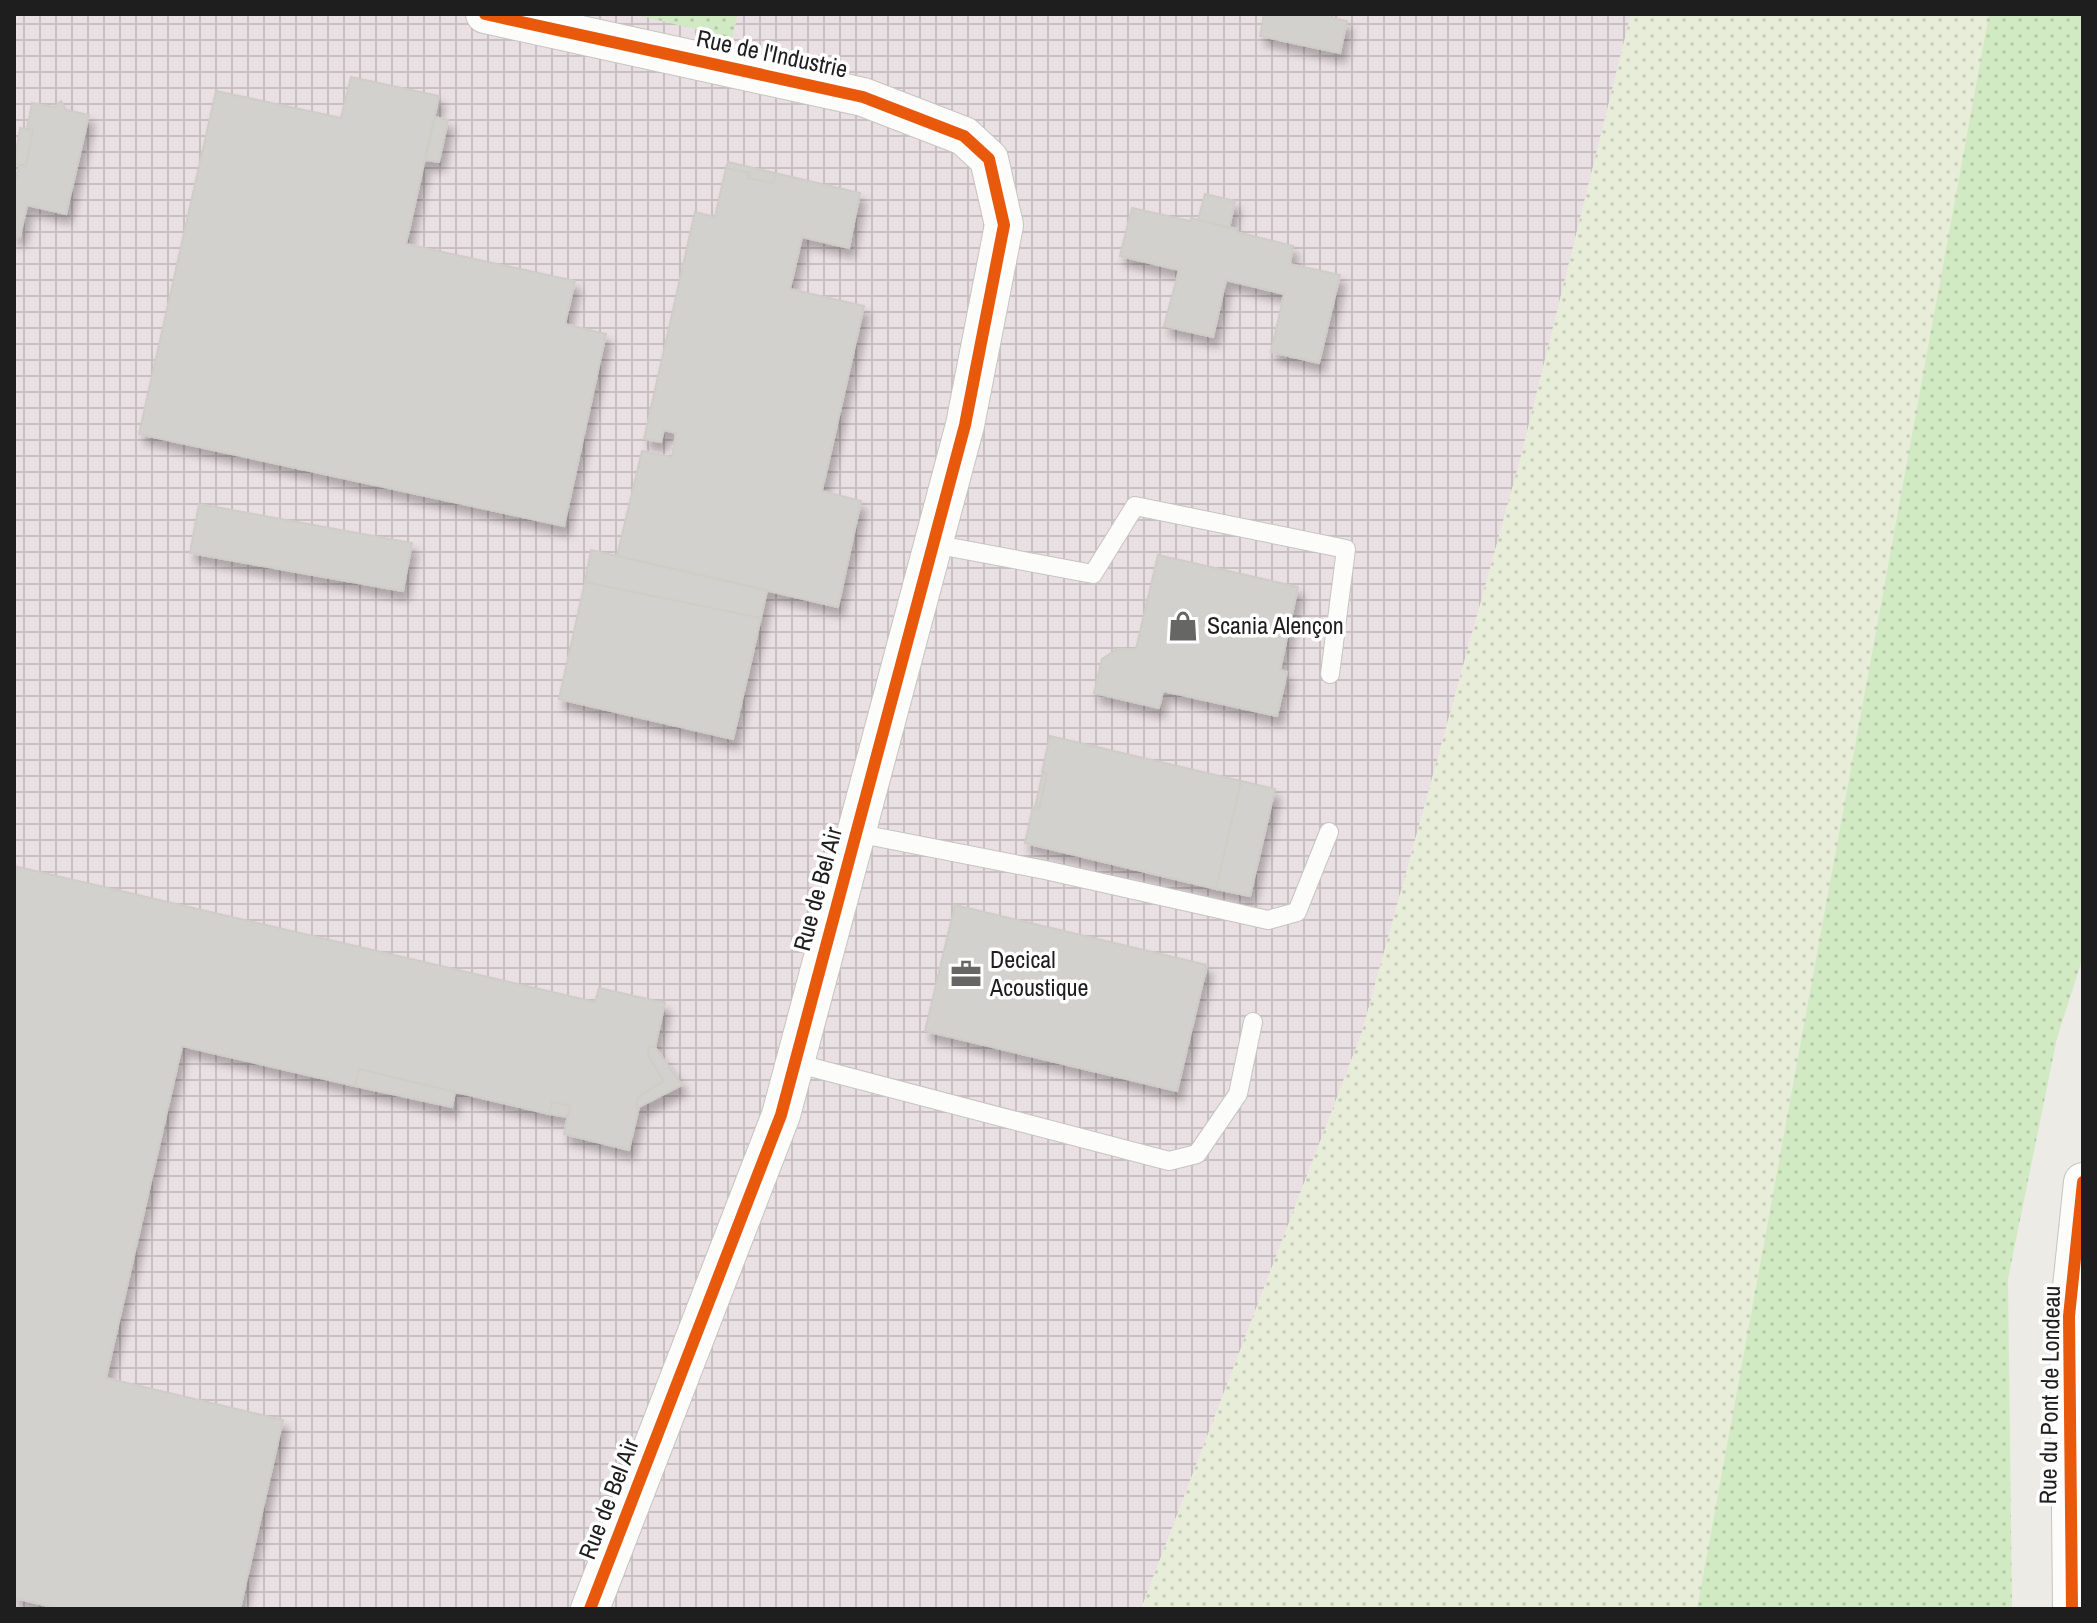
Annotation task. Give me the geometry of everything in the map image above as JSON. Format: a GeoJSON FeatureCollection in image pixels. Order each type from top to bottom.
{"type":"FeatureCollection","features":[{"type":"Feature","properties":{"kind":"street","name":"Rue de l'Industrie"},"geometry":{"type":"LineString","coordinates":[[485,14],[863,97],[964,136],[989,159]]}},
{"type":"Feature","properties":{"kind":"street","name":"Rue de Bel Air"},"geometry":{"type":"LineString","coordinates":[[590,1609],[781,1115],[965,425],[1004,225],[989,159]]}},
{"type":"Feature","properties":{"kind":"street","name":"Rue du Pont de Londeau"},"geometry":{"type":"LineString","coordinates":[[2072,1609],[2069,1316],[2083,1182]]}},
{"type":"Feature","properties":{"kind":"lane"},"geometry":{"type":"LineString","coordinates":[[933,544],[1093,574],[1135,506],[1346,549],[1330,674]]}},
{"type":"Feature","properties":{"kind":"lane"},"geometry":{"type":"LineString","coordinates":[[856,833],[1045,870],[1268,920],[1297,912],[1329,832]]}},
{"type":"Feature","properties":{"kind":"lane"},"geometry":{"type":"LineString","coordinates":[[795,1063],[1169,1161],[1197,1154],[1238,1094],[1253,1022]]}},
{"type":"Feature","properties":{"kind":"shaded area"},"geometry":{"type":"Polygon","coordinates":[[[14,14],[1631,14],[1520,460],[1362,1032],[1141,1609],[14,1609],[14,14]]]}},
{"type":"Feature","properties":{"kind":"green space"},"geometry":{"type":"Polygon","coordinates":[[[633,14],[738,14],[732,38],[633,14]]]}},
{"type":"Feature","properties":{"kind":"green space"},"geometry":{"type":"Polygon","coordinates":[[[1631,14],[1989,14],[1697,1609],[1141,1609],[1362,1032],[1520,460],[1631,14]]]}},
{"type":"Feature","properties":{"kind":"green space"},"geometry":{"type":"Polygon","coordinates":[[[1989,14],[2083,14],[2083,957],[2057,1038],[2008,1279],[2012,1609],[1697,1609],[1989,14]]]}},
{"type":"Feature","properties":{"kind":"building"},"geometry":{"type":"Polygon","coordinates":[[[1264,14],[1333,14],[1332,18],[1347,21],[1340,53],[1260,36],[1264,14]]]}},
{"type":"Feature","properties":{"kind":"building"},"geometry":{"type":"Polygon","coordinates":[[[351,77],[439,96],[406,244],[575,281],[565,324],[606,334],[564,526],[139,434],[216,91],[341,118],[351,77]]]}},
{"type":"Feature","properties":{"kind":"building"},"geometry":{"type":"Polygon","coordinates":[[[61,101],[66,110],[89,115],[66,214],[27,205],[20,237],[14,236],[14,179],[19,165],[26,166],[33,130],[27,129],[32,103],[54,107],[61,101]]]}},
{"type":"Feature","properties":{"kind":"building"},"geometry":{"type":"Polygon","coordinates":[[[435,117],[448,120],[439,162],[425,160],[435,117]]]}},
{"type":"Feature","properties":{"kind":"building"},"geometry":{"type":"Polygon","coordinates":[[[20,128],[33,130],[26,166],[14,164],[20,128]]]}},
{"type":"Feature","properties":{"kind":"building"},"geometry":{"type":"Polygon","coordinates":[[[728,162],[775,173],[774,183],[748,178],[750,173],[726,168],[728,162]]]}},
{"type":"Feature","properties":{"kind":"building"},"geometry":{"type":"Polygon","coordinates":[[[726,168],[750,173],[748,178],[774,183],[775,173],[860,193],[849,248],[802,237],[790,289],[864,306],[822,491],[861,501],[838,607],[617,556],[642,451],[672,457],[676,433],[664,430],[661,442],[644,439],[695,212],[715,217],[726,168]]]}},
{"type":"Feature","properties":{"kind":"building"},"geometry":{"type":"Polygon","coordinates":[[[1205,194],[1235,201],[1229,228],[1198,220],[1205,194]]]}},
{"type":"Feature","properties":{"kind":"building"},"geometry":{"type":"Polygon","coordinates":[[[1132,208],[1190,221],[1191,218],[1293,246],[1290,264],[1340,275],[1319,363],[1271,352],[1284,294],[1226,280],[1213,337],[1164,326],[1179,270],[1120,256],[1132,208]]]}},
{"type":"Feature","properties":{"kind":"building"},"geometry":{"type":"Polygon","coordinates":[[[199,504],[412,543],[403,591],[190,553],[199,504]]]}},
{"type":"Feature","properties":{"kind":"building"},"geometry":{"type":"Polygon","coordinates":[[[591,550],[767,590],[761,618],[585,582],[591,550]]]}},
{"type":"Feature","properties":{"kind":"building"},"geometry":{"type":"Polygon","coordinates":[[[1158,555],[1298,587],[1280,670],[1287,672],[1277,716],[1163,691],[1159,708],[1094,693],[1102,659],[1117,649],[1136,649],[1158,555]]]}},
{"type":"Feature","properties":{"kind":"building"},"geometry":{"type":"Polygon","coordinates":[[[585,582],[761,618],[733,739],[559,699],[585,582]]]}},
{"type":"Feature","properties":{"kind":"building"},"geometry":{"type":"Polygon","coordinates":[[[1050,736],[1241,781],[1216,889],[1025,843],[1033,807],[1039,809],[1047,774],[1042,772],[1050,736]]]}},
{"type":"Feature","properties":{"kind":"building"},"geometry":{"type":"Polygon","coordinates":[[[1043,772],[1047,774],[1039,809],[1035,807],[1043,772]]]}},
{"type":"Feature","properties":{"kind":"building"},"geometry":{"type":"Polygon","coordinates":[[[1241,781],[1275,789],[1250,896],[1216,889],[1241,781]]]}},
{"type":"Feature","properties":{"kind":"building"},"geometry":{"type":"Polygon","coordinates":[[[14,866],[595,1002],[599,988],[665,1003],[655,1047],[649,1046],[648,1056],[664,1081],[638,1097],[636,1106],[639,1107],[629,1150],[564,1134],[570,1106],[552,1102],[549,1114],[359,1069],[355,1086],[182,1046],[106,1378],[283,1420],[240,1609],[61,1609],[14,1598],[14,866]]]}},
{"type":"Feature","properties":{"kind":"building"},"geometry":{"type":"Polygon","coordinates":[[[955,905],[1207,965],[1177,1091],[925,1031],[955,905]]]}},
{"type":"Feature","properties":{"kind":"building"},"geometry":{"type":"Polygon","coordinates":[[[649,1046],[655,1047],[682,1085],[639,1107],[636,1106],[638,1097],[664,1081],[648,1056],[649,1046]]]}},
{"type":"Feature","properties":{"kind":"building"},"geometry":{"type":"Polygon","coordinates":[[[359,1069],[455,1092],[452,1107],[355,1086],[359,1069]]]}},
{"type":"Feature","properties":{"kind":"building"},"geometry":{"type":"Polygon","coordinates":[[[552,1102],[570,1106],[568,1117],[549,1114],[552,1102]]]}},
{"type":"Feature","properties":{"kind":"cycle path"},"geometry":{"type":"LineString","coordinates":[[485,14],[863,97],[964,136],[989,159],[1004,225],[965,425],[781,1115],[590,1609]]}},
{"type":"Feature","properties":{"kind":"cycle path"},"geometry":{"type":"LineString","coordinates":[[2072,1609],[2069,1316],[2083,1182]]}},
{"type":"Feature","properties":{"kind":"place","name":"Scania Alençon"},"geometry":{"type":"Point","coordinates":[1183,626]}},
{"type":"Feature","properties":{"kind":"place","name":"Decical Acoustique"},"geometry":{"type":"Point","coordinates":[966,974]}}]}
